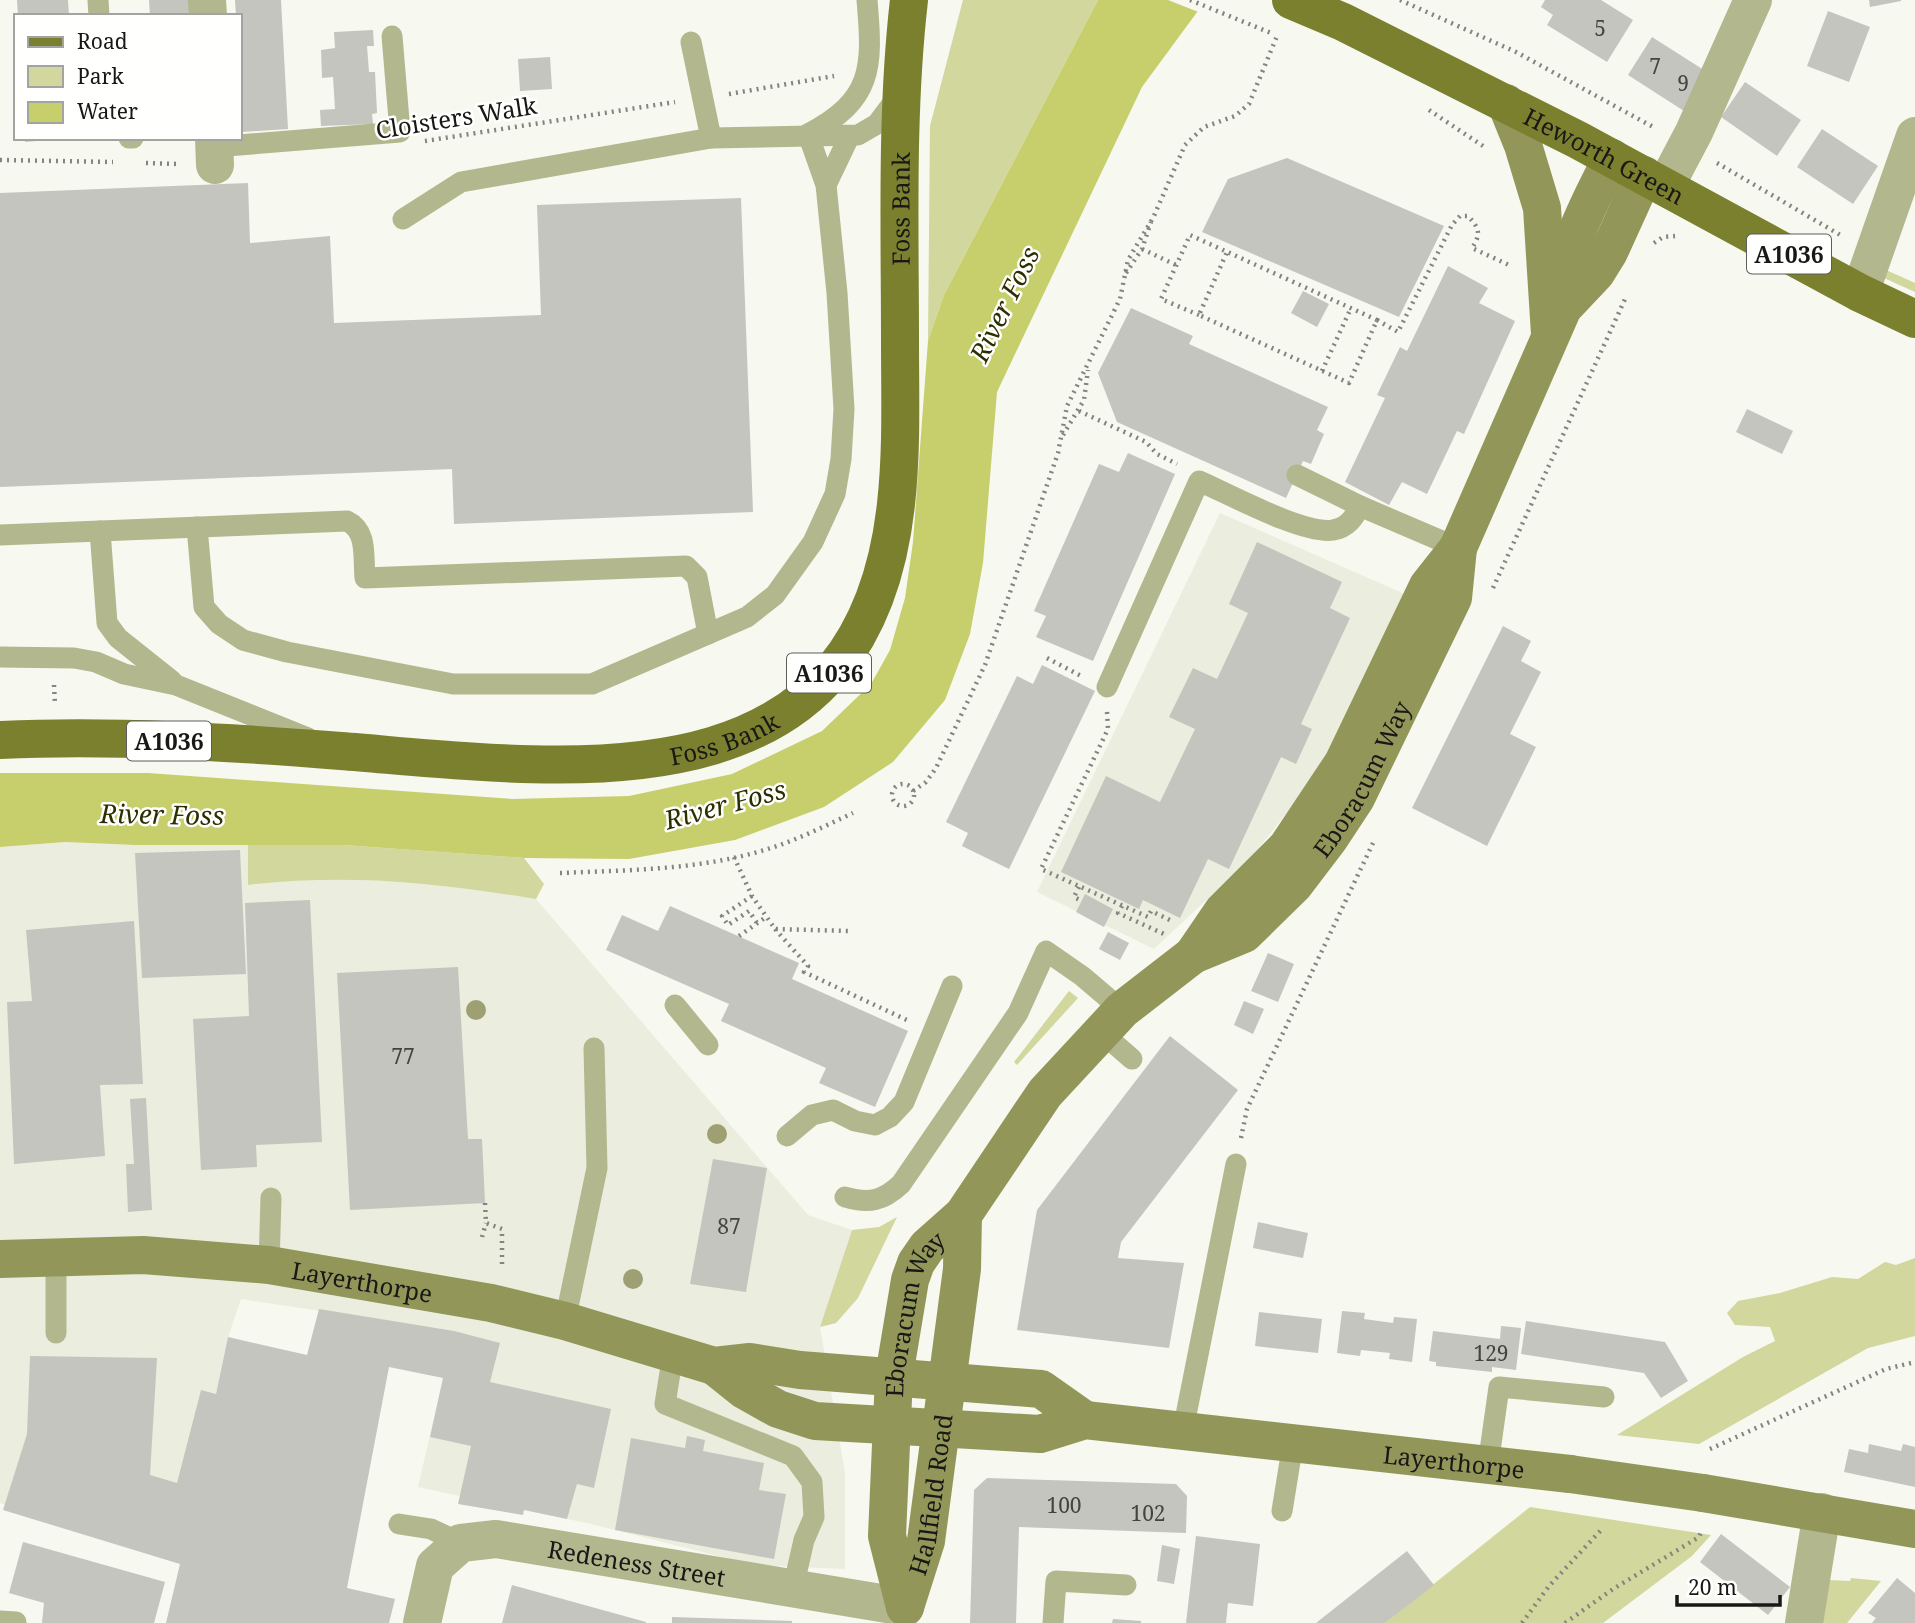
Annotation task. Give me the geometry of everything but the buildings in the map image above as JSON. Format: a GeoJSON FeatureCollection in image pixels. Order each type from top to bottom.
{"type":"FeatureCollection","features":[{"type":"Feature","properties":{"kind":"main road","name":"A1036"},"geometry":{"type":"LineString","coordinates":[[904,88],[909,0]]}},
{"type":"Feature","properties":{"kind":"main road","name":"Heworth Green"},"geometry":{"type":"LineString","coordinates":[[1292,0],[1506,103],[1860,293],[1915,319]]}},
{"type":"Feature","properties":{"kind":"main road","name":"Foss Bank"},"geometry":{"type":"LineString","coordinates":[[0,740],[56,737],[339,751],[531,765],[607,764],[703,749],[771,724],[816,689],[858,633],[871,607],[886,563],[896,505],[900,445],[899,172],[904,88]]}},
{"type":"Feature","properties":{"kind":"street"},"geometry":{"type":"LineString","coordinates":[[1640,173],[1694,132],[1753,0]]}},
{"type":"Feature","properties":{"kind":"street"},"geometry":{"type":"LineString","coordinates":[[1506,103],[1523,145],[1542,208],[1554,308]]}},
{"type":"Feature","properties":{"kind":"street"},"geometry":{"type":"LineString","coordinates":[[1860,293],[1915,136]]}},
{"type":"Feature","properties":{"kind":"street","name":"Eboracum Way"},"geometry":{"type":"LineString","coordinates":[[892,1426],[894,1376],[910,1280],[916,1263],[927,1248],[963,1216],[1045,1093],[1112,1021],[1191,943],[1244,934],[1263,917],[1329,839],[1356,798],[1453,598],[1458,548],[1554,308],[1596,273],[1609,252],[1640,173]]}},
{"type":"Feature","properties":{"kind":"street","name":"Eboracum Way"},"geometry":{"type":"LineString","coordinates":[[947,1381],[962,1269],[963,1216]]}},
{"type":"Feature","properties":{"kind":"street","name":"Layerthorpe"},"geometry":{"type":"LineString","coordinates":[[0,1259],[142,1255],[269,1265],[491,1303],[565,1321],[714,1366],[760,1363],[800,1370],[1041,1389],[1085,1420]]}},
{"type":"Feature","properties":{"kind":"street","name":"Layerthorpe"},"geometry":{"type":"LineString","coordinates":[[714,1366],[744,1390],[778,1409],[815,1421],[1040,1434],[1085,1420],[1570,1474],[1915,1528]]}},
{"type":"Feature","properties":{"kind":"street","name":"Hallfield Road"},"geometry":{"type":"LineString","coordinates":[[904,1615],[926,1541],[947,1381]]}},
{"type":"Feature","properties":{"kind":"street","name":"Hallfield Road"},"geometry":{"type":"LineString","coordinates":[[892,1426],[887,1536],[904,1615]]}},
{"type":"Feature","properties":{"kind":"street"},"geometry":{"type":"LineString","coordinates":[[1804,1623],[1822,1512]]}},
{"type":"Feature","properties":{"kind":"street","name":"Redeness Street"},"geometry":{"type":"LineString","coordinates":[[461,1544],[496,1539],[793,1588],[904,1615]]}},
{"type":"Feature","properties":{"kind":"street"},"geometry":{"type":"LineString","coordinates":[[422,1623],[435,1566],[461,1544]]}},
{"type":"Feature","properties":{"kind":"lane"},"geometry":{"type":"LineString","coordinates":[[808,134],[853,104],[862,85],[872,43],[867,0]]}},
{"type":"Feature","properties":{"kind":"lane"},"geometry":{"type":"LineString","coordinates":[[214,150],[400,132],[392,36]]}},
{"type":"Feature","properties":{"kind":"lane"},"geometry":{"type":"LineString","coordinates":[[691,43],[711,138]]}},
{"type":"Feature","properties":{"kind":"lane"},"geometry":{"type":"LineString","coordinates":[[403,219],[461,182],[711,138],[808,134],[849,137],[865,133],[877,124],[904,88]]}},
{"type":"Feature","properties":{"kind":"lane"},"geometry":{"type":"LineString","coordinates":[[197,527],[204,607],[219,624],[243,640],[287,652],[453,684],[592,684],[747,617],[775,595],[813,542],[835,494],[841,460],[844,409],[837,293],[825,186],[808,134]]}},
{"type":"Feature","properties":{"kind":"lane"},"geometry":{"type":"LineString","coordinates":[[825,186],[849,137]]}},
{"type":"Feature","properties":{"kind":"lane"},"geometry":{"type":"LineString","coordinates":[[1297,475],[1360,506],[1458,548]]}},
{"type":"Feature","properties":{"kind":"lane"},"geometry":{"type":"LineString","coordinates":[[1107,687],[1199,481],[1313,530],[1335,530],[1352,521],[1360,506]]}},
{"type":"Feature","properties":{"kind":"lane"},"geometry":{"type":"LineString","coordinates":[[0,535],[347,521],[357,526],[362,533],[365,578],[686,566],[696,577],[708,635]]}},
{"type":"Feature","properties":{"kind":"lane"},"geometry":{"type":"LineString","coordinates":[[100,531],[107,623],[118,638],[176,685]]}},
{"type":"Feature","properties":{"kind":"lane"},"geometry":{"type":"LineString","coordinates":[[0,657],[96,662],[124,674],[176,685],[339,751]]}},
{"type":"Feature","properties":{"kind":"lane"},"geometry":{"type":"LineString","coordinates":[[845,1197],[871,1202],[888,1196],[901,1184],[1018,1013],[1046,951],[1082,976],[1112,1021],[1132,1059]]}},
{"type":"Feature","properties":{"kind":"lane"},"geometry":{"type":"LineString","coordinates":[[787,1136],[812,1115],[833,1110],[855,1121],[875,1125],[890,1117],[904,1102],[952,986]]}},
{"type":"Feature","properties":{"kind":"lane"},"geometry":{"type":"LineString","coordinates":[[675,1005],[708,1045]]}},
{"type":"Feature","properties":{"kind":"lane"},"geometry":{"type":"LineString","coordinates":[[565,1321],[597,1168],[594,1048]]}},
{"type":"Feature","properties":{"kind":"lane"},"geometry":{"type":"LineString","coordinates":[[1182,1430],[1236,1164]]}},
{"type":"Feature","properties":{"kind":"lane"},"geometry":{"type":"LineString","coordinates":[[269,1265],[271,1198]]}},
{"type":"Feature","properties":{"kind":"lane"},"geometry":{"type":"LineString","coordinates":[[56,1258],[56,1333]]}},
{"type":"Feature","properties":{"kind":"lane"},"geometry":{"type":"LineString","coordinates":[[673,1354],[665,1404],[793,1456],[811,1482],[814,1517],[804,1540],[793,1588]]}},
{"type":"Feature","properties":{"kind":"lane"},"geometry":{"type":"LineString","coordinates":[[1488,1465],[1499,1387],[1604,1396]]}},
{"type":"Feature","properties":{"kind":"lane"},"geometry":{"type":"LineString","coordinates":[[1282,1511],[1293,1443]]}},
{"type":"Feature","properties":{"kind":"lane"},"geometry":{"type":"LineString","coordinates":[[399,1524],[431,1529],[461,1544]]}},
{"type":"Feature","properties":{"kind":"lane"},"geometry":{"type":"LineString","coordinates":[[1053,1623],[1056,1581],[1126,1585]]}},
{"type":"Feature","properties":{"kind":"lane"},"geometry":{"type":"LineString","coordinates":[[0,1621],[16,1622]]}},
{"type":"Feature","properties":{"kind":"path"},"geometry":{"type":"LineString","coordinates":[[1125,274],[1142,249],[1185,145],[1195,133],[1215,121],[1235,116],[1249,104],[1277,36],[1190,0]]}},
{"type":"Feature","properties":{"kind":"path","name":"Cloisters Walk"},"geometry":{"type":"LineString","coordinates":[[411,144],[832,77],[842,68]]}},
{"type":"Feature","properties":{"kind":"path"},"geometry":{"type":"LineString","coordinates":[[1428,108],[1490,152]]}},
{"type":"Feature","properties":{"kind":"path"},"geometry":{"type":"LineString","coordinates":[[138,163],[214,150]]}},
{"type":"Feature","properties":{"kind":"path"},"geometry":{"type":"LineString","coordinates":[[0,160],[125,162]]}},
{"type":"Feature","properties":{"kind":"path"},"geometry":{"type":"LineString","coordinates":[[1377,320],[1349,383],[1161,299],[1190,235],[1377,320],[1398,332],[1452,225],[1460,216],[1468,216],[1478,227],[1479,236],[1472,248],[1554,308]]}},
{"type":"Feature","properties":{"kind":"path"},"geometry":{"type":"LineString","coordinates":[[912,791],[926,782],[936,768],[985,665],[1015,585],[1061,439],[1067,406],[1119,299],[1135,246],[1153,218]]}},
{"type":"Feature","properties":{"kind":"path"},"geometry":{"type":"LineString","coordinates":[[1648,251],[1662,237],[1680,237]]}},
{"type":"Feature","properties":{"kind":"path"},"geometry":{"type":"LineString","coordinates":[[1142,249],[1176,265]]}},
{"type":"Feature","properties":{"kind":"path"},"geometry":{"type":"LineString","coordinates":[[1199,315],[1227,252]]}},
{"type":"Feature","properties":{"kind":"path"},"geometry":{"type":"LineString","coordinates":[[1488,599],[1630,290]]}},
{"type":"Feature","properties":{"kind":"path"},"geometry":{"type":"LineString","coordinates":[[1322,371],[1351,308]]}},
{"type":"Feature","properties":{"kind":"path"},"geometry":{"type":"LineString","coordinates":[[1061,439],[1079,411],[1087,390],[1088,366]]}},
{"type":"Feature","properties":{"kind":"path"},"geometry":{"type":"LineString","coordinates":[[1079,411],[1146,442],[1157,454],[1195,472],[1199,481]]}},
{"type":"Feature","properties":{"kind":"path"},"geometry":{"type":"LineString","coordinates":[[53,658],[56,737]]}},
{"type":"Feature","properties":{"kind":"path"},"geometry":{"type":"LineString","coordinates":[[1046,658],[1107,687],[1108,729],[1041,869],[1148,917],[1151,911],[1191,943]]}},
{"type":"Feature","properties":{"kind":"path"},"geometry":{"type":"LineString","coordinates":[[898,785],[909,786],[912,791],[912,801],[907,806],[898,805],[892,797],[898,785]]}},
{"type":"Feature","properties":{"kind":"path"},"geometry":{"type":"LineString","coordinates":[[559,873],[680,867],[734,857],[774,847],[853,813]]}},
{"type":"Feature","properties":{"kind":"path"},"geometry":{"type":"LineString","coordinates":[[1236,1164],[1247,1108],[1378,835]]}},
{"type":"Feature","properties":{"kind":"path"},"geometry":{"type":"LineString","coordinates":[[734,857],[752,896],[775,929],[808,966],[804,972],[933,1032]]}},
{"type":"Feature","properties":{"kind":"path"},"geometry":{"type":"LineString","coordinates":[[1079,887],[1074,897],[1082,901]]}},
{"type":"Feature","properties":{"kind":"path"},"geometry":{"type":"LineString","coordinates":[[752,896],[722,916],[728,925],[749,911],[757,923]]}},
{"type":"Feature","properties":{"kind":"path"},"geometry":{"type":"LineString","coordinates":[[1122,905],[1118,913],[1191,943]]}},
{"type":"Feature","properties":{"kind":"path"},"geometry":{"type":"LineString","coordinates":[[738,936],[767,917]]}},
{"type":"Feature","properties":{"kind":"path"},"geometry":{"type":"LineString","coordinates":[[775,929],[850,931]]}},
{"type":"Feature","properties":{"kind":"path"},"geometry":{"type":"LineString","coordinates":[[482,1237],[486,1223],[485,1203]]}},
{"type":"Feature","properties":{"kind":"path"},"geometry":{"type":"LineString","coordinates":[[486,1223],[502,1229],[503,1264],[491,1303]]}},
{"type":"Feature","properties":{"kind":"path"},"geometry":{"type":"LineString","coordinates":[[1710,1449],[1886,1369],[1915,1362]]}},
{"type":"Feature","properties":{"kind":"path"},"geometry":{"type":"LineString","coordinates":[[1565,1623],[1613,1589],[1699,1537],[1709,1494]]}},
{"type":"Feature","properties":{"kind":"path"},"geometry":{"type":"LineString","coordinates":[[1522,1623],[1549,1586],[1602,1529]]}},
{"type":"Feature","properties":{"kind":"shaded area"},"geometry":{"type":"Polygon","coordinates":[[[1220,513],[1407,595],[1339,748],[1249,860],[1154,949],[1037,892],[1220,513]]]}},
{"type":"Feature","properties":{"kind":"shaded area"},"geometry":{"type":"Polygon","coordinates":[[[65,842],[135,845],[248,843],[249,885],[309,878],[437,883],[536,899],[808,1215],[852,1230],[820,1327],[845,1473],[845,1569],[754,1565],[591,1524],[418,1487],[454,1331],[241,1299],[228,1337],[180,1564],[0,1503],[0,847],[65,842]]]}},
{"type":"Feature","properties":{"kind":"green space"},"geometry":{"type":"Polygon","coordinates":[[[963,0],[1098,0],[944,295],[928,341],[930,126],[963,0]]]}},
{"type":"Feature","properties":{"kind":"green space"},"geometry":{"type":"Polygon","coordinates":[[[1875,265],[1915,283],[1915,292],[1873,273],[1875,265]]]}},
{"type":"Feature","properties":{"kind":"green space"},"geometry":{"type":"Polygon","coordinates":[[[248,843],[343,845],[524,858],[544,884],[536,899],[428,884],[357,880],[248,885],[248,843]]]}},
{"type":"Feature","properties":{"kind":"green space"},"geometry":{"type":"Polygon","coordinates":[[[1069,991],[1078,998],[1017,1065],[1014,1062],[1069,991]]]}},
{"type":"Feature","properties":{"kind":"green space"},"geometry":{"type":"Polygon","coordinates":[[[897,1217],[858,1298],[836,1323],[820,1327],[852,1230],[879,1227],[897,1217]]]}},
{"type":"Feature","properties":{"kind":"green space"},"geometry":{"type":"Polygon","coordinates":[[[1915,1258],[1915,1336],[1868,1348],[1699,1444],[1617,1435],[1743,1357],[1775,1341],[1770,1327],[1735,1325],[1727,1313],[1738,1301],[1780,1293],[1832,1277],[1858,1279],[1885,1262],[1896,1265],[1915,1258]]]}},
{"type":"Feature","properties":{"kind":"green space"},"geometry":{"type":"Polygon","coordinates":[[[1530,1507],[1711,1535],[1692,1556],[1603,1623],[1385,1623],[1530,1507]]]}},
{"type":"Feature","properties":{"kind":"green space"},"geometry":{"type":"Polygon","coordinates":[[[1851,1578],[1881,1581],[1847,1623],[1821,1623],[1828,1580],[1850,1581],[1851,1578]]]}},
{"type":"Feature","properties":{"kind":"water","name":"River Foss"},"geometry":{"type":"Polygon","coordinates":[[[1098,0],[1206,0],[1142,87],[997,392],[983,563],[970,634],[945,700],[893,762],[824,807],[735,840],[629,859],[524,858],[343,845],[135,845],[65,842],[0,847],[0,773],[148,773],[512,799],[629,796],[732,774],[822,731],[871,684],[890,650],[905,598],[913,542],[928,341],[944,295],[1098,0]]]}},
{"type":"Feature","properties":{"kind":"pier"},"geometry":{"type":"Polygon","coordinates":[[[1168,0],[1210,0],[1201,13],[1168,0]]]}}]}
